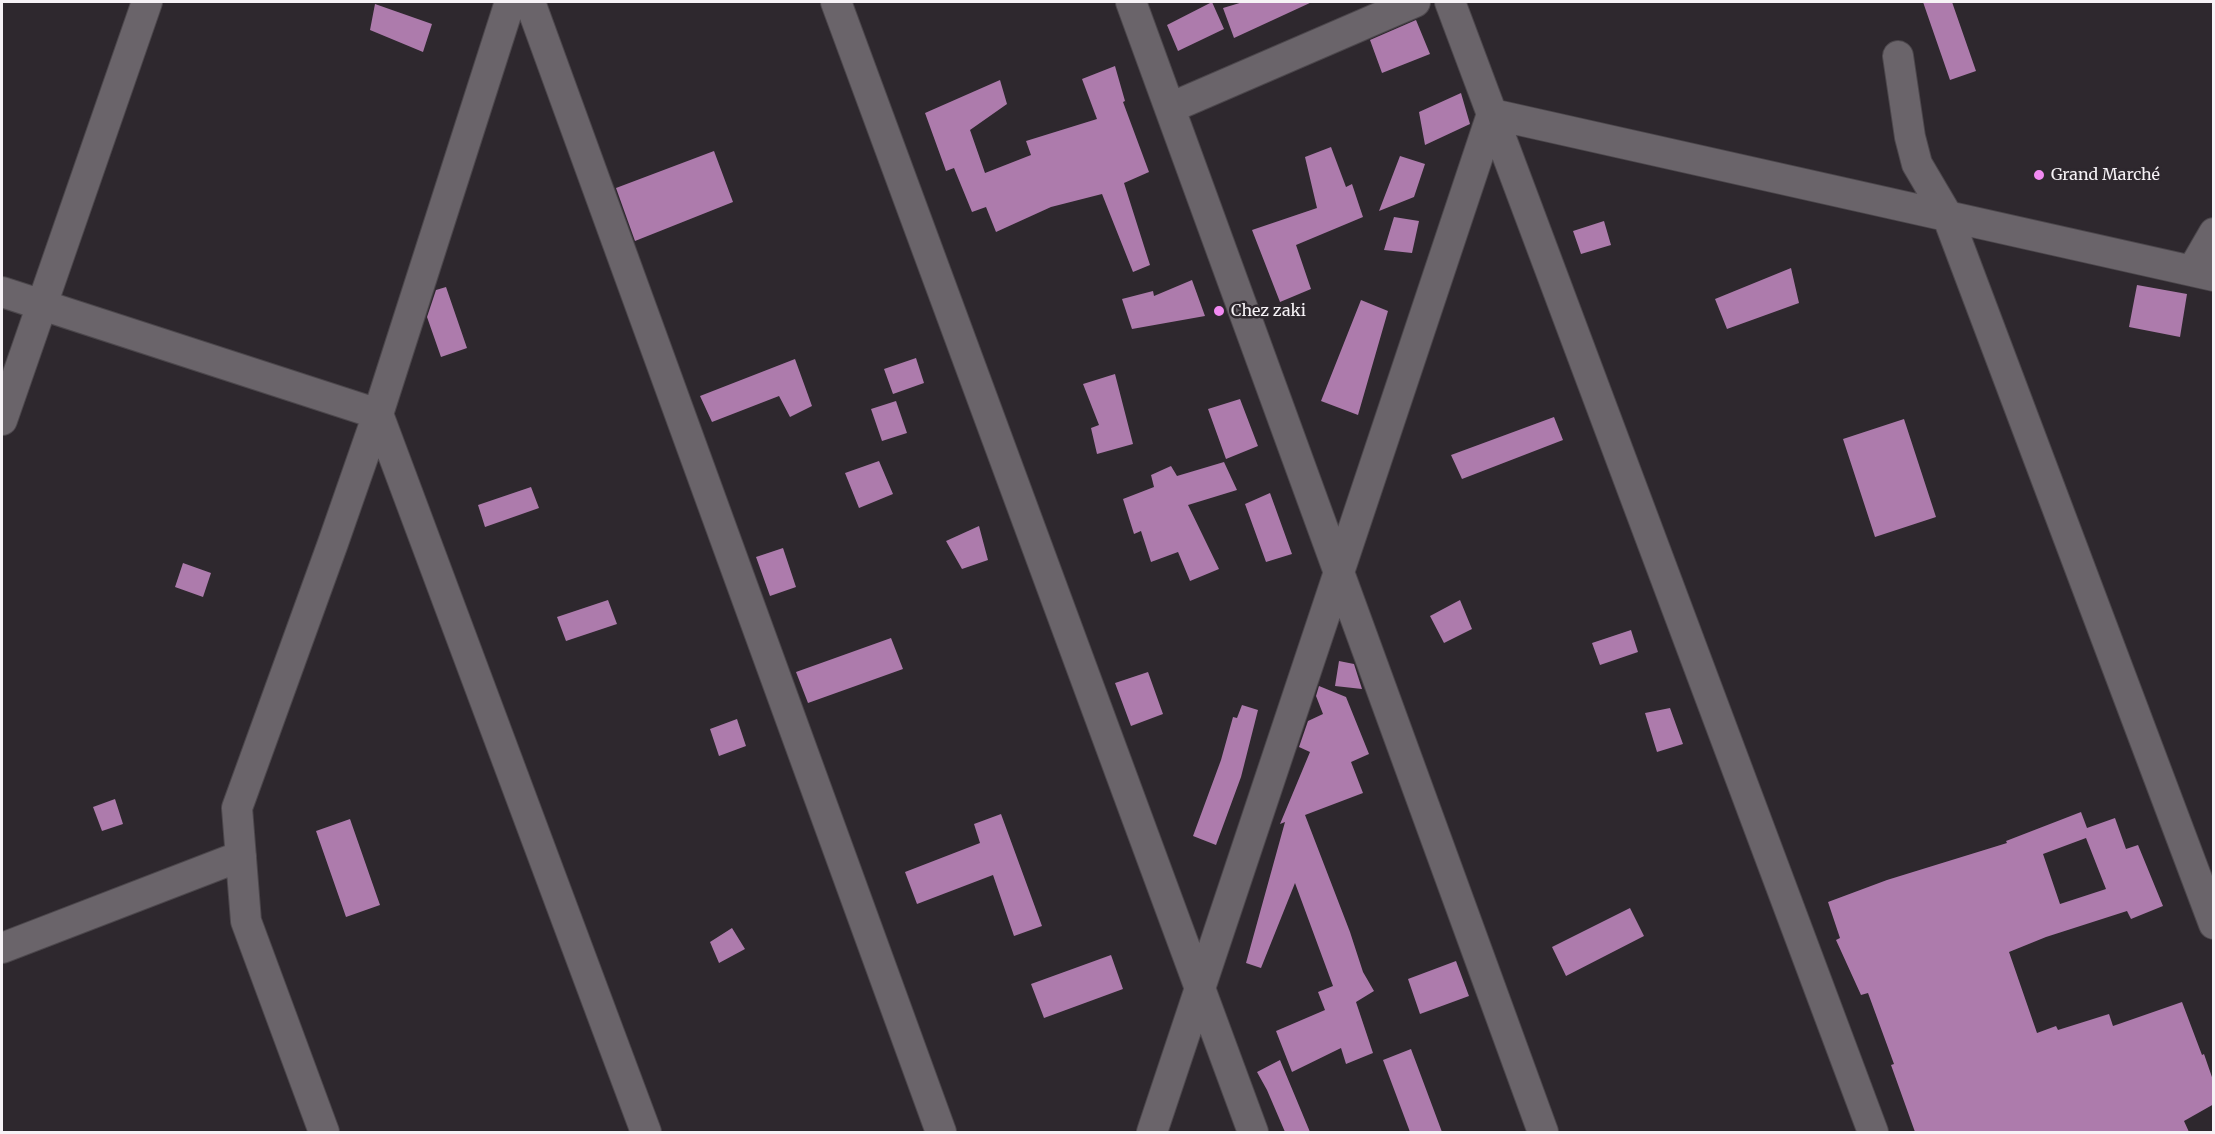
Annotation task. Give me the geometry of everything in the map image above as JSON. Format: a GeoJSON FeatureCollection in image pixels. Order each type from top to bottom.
{"type":"FeatureCollection","features":[{"type":"Feature","properties":{"kind":"street"},"geometry":{"type":"LineString","coordinates":[[2,420],[40,304],[147,2]]}},
{"type":"Feature","properties":{"kind":"street"},"geometry":{"type":"LineString","coordinates":[[324,1132],[246,921],[237,808],[378,414],[510,2]]}},
{"type":"Feature","properties":{"kind":"street"},"geometry":{"type":"LineString","coordinates":[[530,2],[941,1132]]}},
{"type":"Feature","properties":{"kind":"street"},"geometry":{"type":"LineString","coordinates":[[836,2],[1254,1132]]}},
{"type":"Feature","properties":{"kind":"street"},"geometry":{"type":"LineString","coordinates":[[1131,2],[1543,1132]]}},
{"type":"Feature","properties":{"kind":"street"},"geometry":{"type":"LineString","coordinates":[[1170,108],[1415,2]]}},
{"type":"Feature","properties":{"kind":"street"},"geometry":{"type":"LineString","coordinates":[[1450,2],[1873,1132]]}},
{"type":"Feature","properties":{"kind":"street"},"geometry":{"type":"LineString","coordinates":[[1898,56],[1910,137],[1917,164],[1947,215],[2214,924]]}},
{"type":"Feature","properties":{"kind":"street"},"geometry":{"type":"LineString","coordinates":[[1152,1132],[1492,114]]}},
{"type":"Feature","properties":{"kind":"street"},"geometry":{"type":"LineString","coordinates":[[1492,114],[2203,273],[2214,233]]}},
{"type":"Feature","properties":{"kind":"street"},"geometry":{"type":"LineString","coordinates":[[2,292],[378,414]]}},
{"type":"Feature","properties":{"kind":"street"},"geometry":{"type":"LineString","coordinates":[[378,414],[646,1132]]}},
{"type":"Feature","properties":{"kind":"street"},"geometry":{"type":"LineString","coordinates":[[2,948],[241,856]]}},
{"type":"Feature","properties":{"kind":"building"},"geometry":{"type":"Polygon","coordinates":[[[1212,2],[1224,29],[1178,51],[1167,25],[1212,2]]]}},
{"type":"Feature","properties":{"kind":"building"},"geometry":{"type":"Polygon","coordinates":[[[1243,2],[1312,2],[1234,38],[1223,8],[1243,2]]]}},
{"type":"Feature","properties":{"kind":"building"},"geometry":{"type":"Polygon","coordinates":[[[1923,2],[1952,2],[1976,71],[1950,80],[1923,2]]]}},
{"type":"Feature","properties":{"kind":"building"},"geometry":{"type":"Polygon","coordinates":[[[375,4],[432,24],[423,52],[370,30],[375,4]]]}},
{"type":"Feature","properties":{"kind":"building"},"geometry":{"type":"Polygon","coordinates":[[[1416,20],[1430,54],[1382,73],[1370,40],[1416,20]]]}},
{"type":"Feature","properties":{"kind":"building"},"geometry":{"type":"Polygon","coordinates":[[[1115,66],[1125,101],[1123,102],[1149,172],[1124,183],[1150,265],[1133,272],[1102,194],[1051,207],[996,232],[986,207],[972,212],[954,168],[946,171],[925,113],[1000,80],[1007,104],[970,130],[985,173],[1031,155],[1026,141],[1097,119],[1082,79],[1115,66]]]}},
{"type":"Feature","properties":{"kind":"building"},"geometry":{"type":"Polygon","coordinates":[[[1461,93],[1470,124],[1425,145],[1419,112],[1461,93]]]}},
{"type":"Feature","properties":{"kind":"building"},"geometry":{"type":"Polygon","coordinates":[[[1331,147],[1346,187],[1352,184],[1363,217],[1296,245],[1311,289],[1280,302],[1252,230],[1317,208],[1305,157],[1331,147]]]}},
{"type":"Feature","properties":{"kind":"building"},"geometry":{"type":"Polygon","coordinates":[[[714,151],[733,202],[635,241],[616,188],[714,151]]]}},
{"type":"Feature","properties":{"kind":"building"},"geometry":{"type":"Polygon","coordinates":[[[1400,156],[1425,164],[1414,197],[1379,211],[1400,156]]]}},
{"type":"Feature","properties":{"kind":"building"},"geometry":{"type":"Polygon","coordinates":[[[1394,217],[1419,221],[1412,253],[1384,250],[1394,217]]]}},
{"type":"Feature","properties":{"kind":"building"},"geometry":{"type":"Polygon","coordinates":[[[1604,221],[1611,245],[1581,254],[1573,231],[1604,221]]]}},
{"type":"Feature","properties":{"kind":"building"},"geometry":{"type":"Polygon","coordinates":[[[1791,268],[1799,303],[1727,329],[1715,299],[1791,268]]]}},
{"type":"Feature","properties":{"kind":"building"},"geometry":{"type":"Polygon","coordinates":[[[1192,280],[1205,316],[1132,329],[1122,299],[1153,291],[1154,296],[1192,280]]]}},
{"type":"Feature","properties":{"kind":"building"},"geometry":{"type":"Polygon","coordinates":[[[2137,285],[2187,294],[2180,337],[2129,327],[2137,285]]]}},
{"type":"Feature","properties":{"kind":"building"},"geometry":{"type":"Polygon","coordinates":[[[446,287],[467,348],[441,357],[427,317],[436,290],[446,287]]]}},
{"type":"Feature","properties":{"kind":"building"},"geometry":{"type":"Polygon","coordinates":[[[1361,300],[1388,311],[1358,415],[1321,401],[1361,300]]]}},
{"type":"Feature","properties":{"kind":"building"},"geometry":{"type":"Polygon","coordinates":[[[916,358],[924,383],[893,394],[884,369],[916,358]]]}},
{"type":"Feature","properties":{"kind":"building"},"geometry":{"type":"Polygon","coordinates":[[[795,359],[812,406],[790,417],[779,396],[712,422],[700,396],[795,359]]]}},
{"type":"Feature","properties":{"kind":"building"},"geometry":{"type":"Polygon","coordinates":[[[1115,374],[1133,444],[1097,454],[1091,428],[1099,425],[1083,384],[1115,374]]]}},
{"type":"Feature","properties":{"kind":"building"},"geometry":{"type":"Polygon","coordinates":[[[1240,399],[1258,446],[1226,459],[1208,409],[1240,399]]]}},
{"type":"Feature","properties":{"kind":"building"},"geometry":{"type":"Polygon","coordinates":[[[896,401],[907,433],[882,441],[871,409],[896,401]]]}},
{"type":"Feature","properties":{"kind":"building"},"geometry":{"type":"Polygon","coordinates":[[[1554,417],[1563,440],[1462,479],[1451,455],[1554,417]]]}},
{"type":"Feature","properties":{"kind":"building"},"geometry":{"type":"Polygon","coordinates":[[[1904,419],[1936,517],[1875,537],[1843,439],[1904,419]]]}},
{"type":"Feature","properties":{"kind":"building"},"geometry":{"type":"Polygon","coordinates":[[[879,461],[893,494],[859,508],[845,473],[879,461]]]}},
{"type":"Feature","properties":{"kind":"building"},"geometry":{"type":"Polygon","coordinates":[[[1224,462],[1237,490],[1188,505],[1219,569],[1190,581],[1178,552],[1151,562],[1141,531],[1134,534],[1123,499],[1154,487],[1151,475],[1171,466],[1177,476],[1224,462]]]}},
{"type":"Feature","properties":{"kind":"building"},"geometry":{"type":"Polygon","coordinates":[[[531,487],[539,508],[485,527],[478,505],[531,487]]]}},
{"type":"Feature","properties":{"kind":"building"},"geometry":{"type":"Polygon","coordinates":[[[1270,493],[1292,554],[1266,562],[1245,504],[1270,493]]]}},
{"type":"Feature","properties":{"kind":"building"},"geometry":{"type":"Polygon","coordinates":[[[979,526],[988,560],[962,569],[946,541],[979,526]]]}},
{"type":"Feature","properties":{"kind":"building"},"geometry":{"type":"Polygon","coordinates":[[[783,548],[796,587],[770,596],[756,557],[783,548]]]}},
{"type":"Feature","properties":{"kind":"building"},"geometry":{"type":"Polygon","coordinates":[[[183,563],[211,573],[203,597],[175,587],[183,563]]]}},
{"type":"Feature","properties":{"kind":"building"},"geometry":{"type":"Polygon","coordinates":[[[608,600],[617,624],[566,641],[557,617],[608,600]]]}},
{"type":"Feature","properties":{"kind":"building"},"geometry":{"type":"Polygon","coordinates":[[[1460,600],[1472,629],[1444,643],[1430,616],[1460,600]]]}},
{"type":"Feature","properties":{"kind":"building"},"geometry":{"type":"Polygon","coordinates":[[[1631,630],[1638,652],[1600,665],[1592,643],[1631,630]]]}},
{"type":"Feature","properties":{"kind":"building"},"geometry":{"type":"Polygon","coordinates":[[[891,638],[903,669],[808,703],[796,672],[891,638]]]}},
{"type":"Feature","properties":{"kind":"building"},"geometry":{"type":"Polygon","coordinates":[[[1339,661],[1354,664],[1362,689],[1335,686],[1339,661]]]}},
{"type":"Feature","properties":{"kind":"building"},"geometry":{"type":"Polygon","coordinates":[[[1148,672],[1163,714],[1131,726],[1115,683],[1148,672]]]}},
{"type":"Feature","properties":{"kind":"building"},"geometry":{"type":"Polygon","coordinates":[[[1319,686],[1346,697],[1369,754],[1351,762],[1363,793],[1305,815],[1363,972],[1374,991],[1356,1002],[1373,1053],[1346,1064],[1341,1048],[1292,1072],[1276,1031],[1325,1010],[1318,992],[1333,986],[1295,883],[1261,968],[1246,963],[1285,822],[1280,824],[1310,752],[1299,747],[1308,721],[1323,714],[1316,696],[1319,686]]]}},
{"type":"Feature","properties":{"kind":"building"},"geometry":{"type":"Polygon","coordinates":[[[1242,705],[1258,710],[1241,777],[1216,845],[1193,836],[1221,760],[1233,717],[1237,718],[1242,705]]]}},
{"type":"Feature","properties":{"kind":"building"},"geometry":{"type":"Polygon","coordinates":[[[1670,708],[1683,744],[1657,752],[1645,713],[1670,708]]]}},
{"type":"Feature","properties":{"kind":"building"},"geometry":{"type":"Polygon","coordinates":[[[737,719],[746,746],[719,756],[710,729],[737,719]]]}},
{"type":"Feature","properties":{"kind":"building"},"geometry":{"type":"Polygon","coordinates":[[[115,799],[123,824],[102,831],[93,807],[115,799]]]}},
{"type":"Feature","properties":{"kind":"building"},"geometry":{"type":"Polygon","coordinates":[[[2081,812],[2087,828],[2115,818],[2126,849],[2138,845],[2163,906],[2131,919],[2127,911],[2046,937],[2009,952],[2037,1033],[2056,1026],[2058,1030],[2109,1014],[2113,1026],[2182,1002],[2214,1083],[2214,1104],[2184,1121],[2189,1132],[1915,1132],[1891,1065],[1894,1064],[1868,993],[1861,995],[1836,940],[1840,938],[1828,902],[1887,880],[2007,843],[2006,841],[2081,812]],[[2086,838],[2043,854],[2060,904],[2106,889],[2086,838]]]}},
{"type":"Feature","properties":{"kind":"building"},"geometry":{"type":"Polygon","coordinates":[[[1001,814],[1042,926],[1014,936],[993,875],[917,904],[905,872],[980,843],[974,824],[1001,814]]]}},
{"type":"Feature","properties":{"kind":"building"},"geometry":{"type":"Polygon","coordinates":[[[350,819],[380,905],[346,917],[316,831],[350,819]]]}},
{"type":"Feature","properties":{"kind":"building"},"geometry":{"type":"Polygon","coordinates":[[[1630,908],[1644,936],[1566,976],[1552,947],[1630,908]]]}},
{"type":"Feature","properties":{"kind":"building"},"geometry":{"type":"Polygon","coordinates":[[[732,928],[745,949],[719,963],[710,942],[732,928]]]}},
{"type":"Feature","properties":{"kind":"building"},"geometry":{"type":"Polygon","coordinates":[[[1111,955],[1123,989],[1044,1018],[1031,984],[1111,955]]]}},
{"type":"Feature","properties":{"kind":"building"},"geometry":{"type":"Polygon","coordinates":[[[1456,961],[1469,996],[1420,1014],[1408,979],[1456,961]]]}},
{"type":"Feature","properties":{"kind":"building"},"geometry":{"type":"Polygon","coordinates":[[[1411,1049],[1442,1132],[1410,1132],[1383,1060],[1411,1049]]]}},
{"type":"Feature","properties":{"kind":"building"},"geometry":{"type":"Polygon","coordinates":[[[1280,1060],[1310,1132],[1285,1132],[1257,1072],[1280,1060]]]}},
{"type":"Feature","properties":{"kind":"place","name":"Grand Marché"},"geometry":{"type":"Point","coordinates":[2039,175]}},
{"type":"Feature","properties":{"kind":"place","name":"Chez zaki"},"geometry":{"type":"Point","coordinates":[1219,311]}}]}
